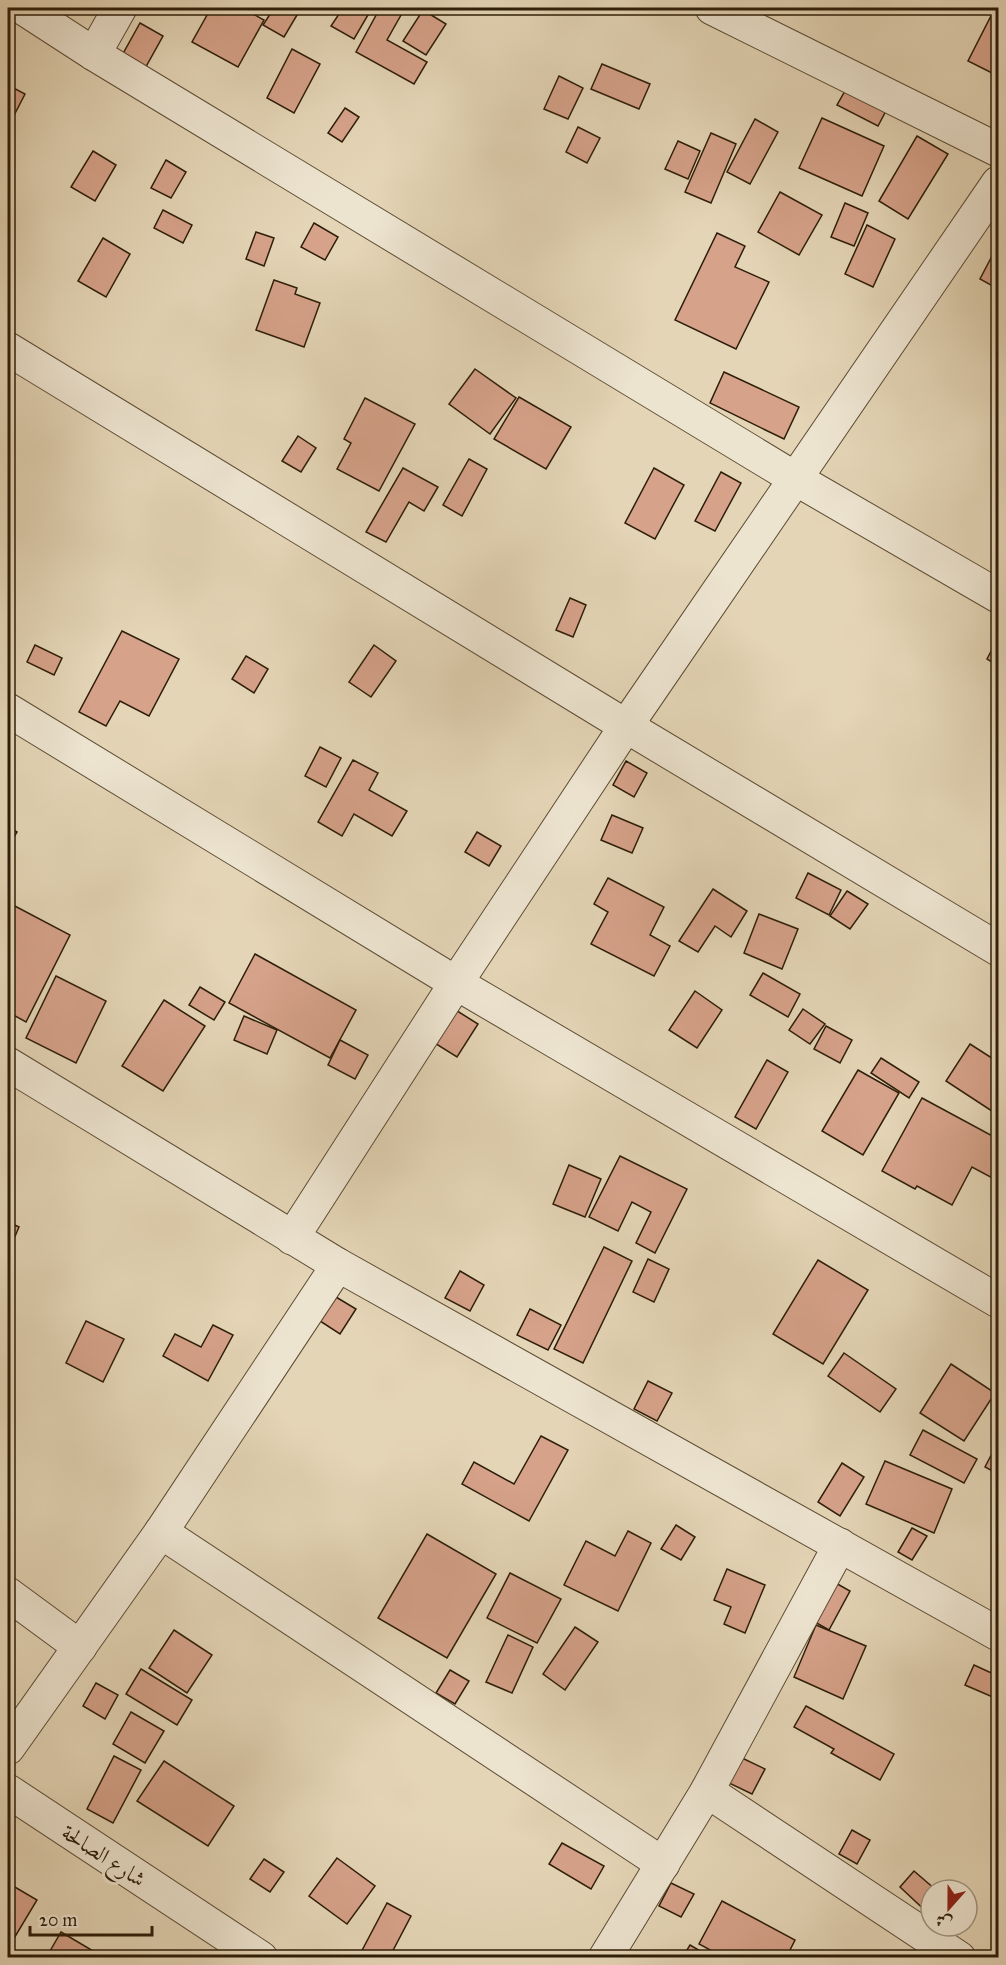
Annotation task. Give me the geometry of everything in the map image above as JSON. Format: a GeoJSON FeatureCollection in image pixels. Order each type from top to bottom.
{"type":"FeatureCollection","features":[{"type":"Feature","properties":{"kind":"street"},"geometry":{"type":"LineString","coordinates":[[23,8],[94,54],[796,479],[999,596]]}},
{"type":"Feature","properties":{"kind":"street"},"geometry":{"type":"LineString","coordinates":[[94,54],[120,8]]}},
{"type":"Feature","properties":{"kind":"street"},"geometry":{"type":"LineString","coordinates":[[712,8],[999,150]]}},
{"type":"Feature","properties":{"kind":"street"},"geometry":{"type":"LineString","coordinates":[[292,1238],[456,983],[626,726],[999,183]]}},
{"type":"Feature","properties":{"kind":"street"},"geometry":{"type":"LineString","coordinates":[[8,349],[626,726],[999,949]]}},
{"type":"Feature","properties":{"kind":"street"},"geometry":{"type":"LineString","coordinates":[[8,710],[456,983],[999,1301]]}},
{"type":"Feature","properties":{"kind":"street"},"geometry":{"type":"LineString","coordinates":[[8,1064],[338,1265],[999,1634]]}},
{"type":"Feature","properties":{"kind":"street"},"geometry":{"type":"LineString","coordinates":[[8,1748],[161,1532],[338,1265]]}},
{"type":"Feature","properties":{"kind":"street"},"geometry":{"type":"LineString","coordinates":[[161,1532],[663,1864]]}},
{"type":"Feature","properties":{"kind":"street"},"geometry":{"type":"LineString","coordinates":[[605,1958],[707,1791],[840,1545]]}},
{"type":"Feature","properties":{"kind":"street"},"geometry":{"type":"LineString","coordinates":[[8,1594],[80,1647]]}},
{"type":"Feature","properties":{"kind":"street","name":"شارع الصالحة"},"geometry":{"type":"LineString","coordinates":[[8,1791],[261,1958]]}},
{"type":"Feature","properties":{"kind":"street"},"geometry":{"type":"LineString","coordinates":[[707,1791],[959,1958]]}},
{"type":"Feature","properties":{"kind":"building"},"geometry":{"type":"Polygon","coordinates":[[[211,8],[245,8],[264,20],[238,67],[192,42],[211,8]]]}},
{"type":"Feature","properties":{"kind":"building"},"geometry":{"type":"Polygon","coordinates":[[[274,8],[300,10],[284,37],[263,25],[274,8]]]}},
{"type":"Feature","properties":{"kind":"building"},"geometry":{"type":"Polygon","coordinates":[[[343,8],[372,8],[354,39],[331,26],[343,8]]]}},
{"type":"Feature","properties":{"kind":"building"},"geometry":{"type":"Polygon","coordinates":[[[380,8],[405,8],[387,40],[427,62],[414,84],[356,52],[380,8]]]}},
{"type":"Feature","properties":{"kind":"building"},"geometry":{"type":"Polygon","coordinates":[[[995,8],[998,8],[998,76],[968,61],[995,8]]]}},
{"type":"Feature","properties":{"kind":"building"},"geometry":{"type":"Polygon","coordinates":[[[423,10],[446,24],[426,55],[403,41],[423,10]]]}},
{"type":"Feature","properties":{"kind":"building"},"geometry":{"type":"Polygon","coordinates":[[[140,23],[163,36],[143,72],[120,59],[140,23]]]}},
{"type":"Feature","properties":{"kind":"building"},"geometry":{"type":"Polygon","coordinates":[[[292,49],[320,64],[294,113],[267,98],[292,49]]]}},
{"type":"Feature","properties":{"kind":"building"},"geometry":{"type":"Polygon","coordinates":[[[602,64],[650,84],[639,109],[591,89],[602,64]]]}},
{"type":"Feature","properties":{"kind":"building"},"geometry":{"type":"Polygon","coordinates":[[[559,76],[583,88],[568,119],[544,109],[559,76]]]}},
{"type":"Feature","properties":{"kind":"building"},"geometry":{"type":"Polygon","coordinates":[[[849,84],[889,105],[878,126],[837,105],[849,84]]]}},
{"type":"Feature","properties":{"kind":"building"},"geometry":{"type":"Polygon","coordinates":[[[8,85],[25,94],[8,127],[8,85]]]}},
{"type":"Feature","properties":{"kind":"building"},"geometry":{"type":"Polygon","coordinates":[[[345,108],[359,117],[342,142],[328,133],[345,108]]]}},
{"type":"Feature","properties":{"kind":"building"},"geometry":{"type":"Polygon","coordinates":[[[822,118],[884,146],[862,196],[799,168],[822,118]]]}},
{"type":"Feature","properties":{"kind":"building"},"geometry":{"type":"Polygon","coordinates":[[[755,119],[778,132],[750,184],[727,172],[755,119]]]}},
{"type":"Feature","properties":{"kind":"building"},"geometry":{"type":"Polygon","coordinates":[[[578,127],[600,138],[587,163],[566,152],[578,127]]]}},
{"type":"Feature","properties":{"kind":"building"},"geometry":{"type":"Polygon","coordinates":[[[711,133],[736,144],[711,203],[685,192],[711,133]]]}},
{"type":"Feature","properties":{"kind":"building"},"geometry":{"type":"Polygon","coordinates":[[[917,136],[948,154],[908,219],[879,201],[917,136]]]}},
{"type":"Feature","properties":{"kind":"building"},"geometry":{"type":"Polygon","coordinates":[[[678,141],[700,151],[688,179],[665,169],[678,141]]]}},
{"type":"Feature","properties":{"kind":"building"},"geometry":{"type":"Polygon","coordinates":[[[93,151],[116,165],[95,201],[71,187],[93,151]]]}},
{"type":"Feature","properties":{"kind":"building"},"geometry":{"type":"Polygon","coordinates":[[[166,160],[186,172],[171,198],[151,188],[166,160]]]}},
{"type":"Feature","properties":{"kind":"building"},"geometry":{"type":"Polygon","coordinates":[[[780,192],[822,215],[799,255],[758,232],[780,192]]]}},
{"type":"Feature","properties":{"kind":"building"},"geometry":{"type":"Polygon","coordinates":[[[845,203],[868,213],[854,246],[831,237],[845,203]]]}},
{"type":"Feature","properties":{"kind":"building"},"geometry":{"type":"Polygon","coordinates":[[[163,210],[192,225],[183,243],[154,228],[163,210]]]}},
{"type":"Feature","properties":{"kind":"building"},"geometry":{"type":"Polygon","coordinates":[[[314,223],[338,237],[325,260],[301,247],[314,223]]]}},
{"type":"Feature","properties":{"kind":"building"},"geometry":{"type":"Polygon","coordinates":[[[867,225],[895,239],[873,287],[845,274],[867,225]]]}},
{"type":"Feature","properties":{"kind":"building"},"geometry":{"type":"Polygon","coordinates":[[[256,232],[274,238],[264,266],[246,259],[256,232]]]}},
{"type":"Feature","properties":{"kind":"building"},"geometry":{"type":"Polygon","coordinates":[[[717,233],[745,246],[735,267],[769,282],[736,349],[675,320],[717,233]]]}},
{"type":"Feature","properties":{"kind":"building"},"geometry":{"type":"Polygon","coordinates":[[[103,238],[130,254],[106,297],[78,281],[103,238]]]}},
{"type":"Feature","properties":{"kind":"building"},"geometry":{"type":"Polygon","coordinates":[[[992,256],[998,260],[998,289],[980,279],[992,256]]]}},
{"type":"Feature","properties":{"kind":"building"},"geometry":{"type":"Polygon","coordinates":[[[274,280],[297,288],[295,294],[320,303],[304,347],[256,330],[274,280]]]}},
{"type":"Feature","properties":{"kind":"building"},"geometry":{"type":"Polygon","coordinates":[[[475,369],[516,398],[490,434],[449,404],[475,369]]]}},
{"type":"Feature","properties":{"kind":"building"},"geometry":{"type":"Polygon","coordinates":[[[724,372],[799,407],[784,439],[710,403],[724,372]]]}},
{"type":"Feature","properties":{"kind":"building"},"geometry":{"type":"Polygon","coordinates":[[[519,397],[571,427],[546,469],[494,439],[519,397]]]}},
{"type":"Feature","properties":{"kind":"building"},"geometry":{"type":"Polygon","coordinates":[[[365,398],[415,424],[379,491],[337,469],[351,443],[344,439],[365,398]]]}},
{"type":"Feature","properties":{"kind":"building"},"geometry":{"type":"Polygon","coordinates":[[[298,436],[316,448],[301,472],[282,461],[298,436]]]}},
{"type":"Feature","properties":{"kind":"building"},"geometry":{"type":"Polygon","coordinates":[[[469,459],[487,469],[462,516],[443,505],[469,459]]]}},
{"type":"Feature","properties":{"kind":"building"},"geometry":{"type":"Polygon","coordinates":[[[403,468],[438,487],[424,511],[409,502],[386,542],[366,532],[403,468]]]}},
{"type":"Feature","properties":{"kind":"building"},"geometry":{"type":"Polygon","coordinates":[[[654,468],[684,485],[655,539],[625,523],[654,468]]]}},
{"type":"Feature","properties":{"kind":"building"},"geometry":{"type":"Polygon","coordinates":[[[721,472],[741,483],[715,531],[695,521],[721,472]]]}},
{"type":"Feature","properties":{"kind":"building"},"geometry":{"type":"Polygon","coordinates":[[[570,598],[586,605],[573,637],[556,630],[570,598]]]}},
{"type":"Feature","properties":{"kind":"building"},"geometry":{"type":"Polygon","coordinates":[[[122,631],[179,659],[149,716],[120,701],[106,726],[79,712],[122,631]]]}},
{"type":"Feature","properties":{"kind":"building"},"geometry":{"type":"Polygon","coordinates":[[[998,638],[998,666],[987,659],[998,638]]]}},
{"type":"Feature","properties":{"kind":"building"},"geometry":{"type":"Polygon","coordinates":[[[35,645],[62,658],[54,675],[27,662],[35,645]]]}},
{"type":"Feature","properties":{"kind":"building"},"geometry":{"type":"Polygon","coordinates":[[[374,645],[396,661],[371,697],[349,682],[374,645]]]}},
{"type":"Feature","properties":{"kind":"building"},"geometry":{"type":"Polygon","coordinates":[[[246,656],[268,669],[254,693],[232,679],[246,656]]]}},
{"type":"Feature","properties":{"kind":"building"},"geometry":{"type":"Polygon","coordinates":[[[320,747],[341,758],[326,787],[305,776],[320,747]]]}},
{"type":"Feature","properties":{"kind":"building"},"geometry":{"type":"Polygon","coordinates":[[[353,760],[378,773],[369,790],[407,811],[392,836],[354,814],[342,836],[318,822],[353,760]]]}},
{"type":"Feature","properties":{"kind":"building"},"geometry":{"type":"Polygon","coordinates":[[[626,761],[647,773],[634,797],[613,785],[626,761]]]}},
{"type":"Feature","properties":{"kind":"building"},"geometry":{"type":"Polygon","coordinates":[[[612,815],[643,828],[632,853],[601,840],[612,815]]]}},
{"type":"Feature","properties":{"kind":"building"},"geometry":{"type":"Polygon","coordinates":[[[8,826],[17,832],[8,847],[8,826]]]}},
{"type":"Feature","properties":{"kind":"building"},"geometry":{"type":"Polygon","coordinates":[[[477,832],[501,846],[489,866],[465,852],[477,832]]]}},
{"type":"Feature","properties":{"kind":"building"},"geometry":{"type":"Polygon","coordinates":[[[808,873],[841,890],[829,915],[796,898],[808,873]]]}},
{"type":"Feature","properties":{"kind":"building"},"geometry":{"type":"Polygon","coordinates":[[[608,878],[664,907],[650,935],[670,946],[654,976],[591,944],[608,912],[594,904],[608,878]]]}},
{"type":"Feature","properties":{"kind":"building"},"geometry":{"type":"Polygon","coordinates":[[[713,889],[747,911],[731,937],[715,926],[698,952],[679,941],[713,889]]]}},
{"type":"Feature","properties":{"kind":"building"},"geometry":{"type":"Polygon","coordinates":[[[847,891],[868,904],[850,929],[830,916],[847,891]]]}},
{"type":"Feature","properties":{"kind":"building"},"geometry":{"type":"Polygon","coordinates":[[[11,904],[70,935],[26,1022],[8,1012],[8,911],[11,904]]]}},
{"type":"Feature","properties":{"kind":"building"},"geometry":{"type":"Polygon","coordinates":[[[759,914],[798,929],[782,969],[744,953],[759,914]]]}},
{"type":"Feature","properties":{"kind":"building"},"geometry":{"type":"Polygon","coordinates":[[[255,954],[356,1010],[330,1058],[229,1003],[255,954]]]}},
{"type":"Feature","properties":{"kind":"building"},"geometry":{"type":"Polygon","coordinates":[[[763,973],[800,994],[788,1017],[750,995],[763,973]]]}},
{"type":"Feature","properties":{"kind":"building"},"geometry":{"type":"Polygon","coordinates":[[[56,976],[106,1001],[76,1063],[26,1038],[56,976]]]}},
{"type":"Feature","properties":{"kind":"building"},"geometry":{"type":"Polygon","coordinates":[[[200,987],[225,1002],[214,1020],[189,1005],[200,987]]]}},
{"type":"Feature","properties":{"kind":"building"},"geometry":{"type":"Polygon","coordinates":[[[695,991],[722,1010],[697,1048],[669,1030],[695,991]]]}},
{"type":"Feature","properties":{"kind":"building"},"geometry":{"type":"Polygon","coordinates":[[[164,1000],[205,1026],[163,1091],[122,1066],[164,1000]]]}},
{"type":"Feature","properties":{"kind":"building"},"geometry":{"type":"Polygon","coordinates":[[[446,1004],[478,1024],[457,1057],[425,1037],[446,1004]]]}},
{"type":"Feature","properties":{"kind":"building"},"geometry":{"type":"Polygon","coordinates":[[[803,1009],[825,1024],[810,1044],[789,1030],[803,1009]]]}},
{"type":"Feature","properties":{"kind":"building"},"geometry":{"type":"Polygon","coordinates":[[[244,1016],[277,1030],[267,1054],[234,1040],[244,1016]]]}},
{"type":"Feature","properties":{"kind":"building"},"geometry":{"type":"Polygon","coordinates":[[[826,1026],[852,1040],[840,1063],[814,1049],[826,1026]]]}},
{"type":"Feature","properties":{"kind":"building"},"geometry":{"type":"Polygon","coordinates":[[[340,1040],[368,1055],[355,1079],[328,1065],[340,1040]]]}},
{"type":"Feature","properties":{"kind":"building"},"geometry":{"type":"Polygon","coordinates":[[[970,1044],[998,1062],[998,1115],[946,1081],[970,1044]]]}},
{"type":"Feature","properties":{"kind":"building"},"geometry":{"type":"Polygon","coordinates":[[[881,1058],[919,1082],[909,1098],[871,1073],[881,1058]]]}},
{"type":"Feature","properties":{"kind":"building"},"geometry":{"type":"Polygon","coordinates":[[[767,1060],[788,1072],[756,1129],[735,1117],[767,1060]]]}},
{"type":"Feature","properties":{"kind":"building"},"geometry":{"type":"Polygon","coordinates":[[[858,1070],[899,1093],[863,1155],[822,1131],[858,1070]]]}},
{"type":"Feature","properties":{"kind":"building"},"geometry":{"type":"Polygon","coordinates":[[[922,1098],[998,1139],[998,1181],[972,1167],[952,1205],[882,1171],[922,1098]]]}},
{"type":"Feature","properties":{"kind":"building"},"geometry":{"type":"Polygon","coordinates":[[[620,1156],[687,1189],[655,1253],[636,1243],[651,1212],[632,1202],[618,1231],[589,1217],[620,1156]]]}},
{"type":"Feature","properties":{"kind":"building"},"geometry":{"type":"Polygon","coordinates":[[[569,1165],[601,1179],[585,1217],[553,1204],[569,1165]]]}},
{"type":"Feature","properties":{"kind":"building"},"geometry":{"type":"Polygon","coordinates":[[[8,1222],[19,1227],[8,1253],[8,1222]]]}},
{"type":"Feature","properties":{"kind":"building"},"geometry":{"type":"Polygon","coordinates":[[[604,1247],[632,1261],[583,1363],[554,1349],[604,1247]]]}},
{"type":"Feature","properties":{"kind":"building"},"geometry":{"type":"Polygon","coordinates":[[[648,1259],[669,1269],[654,1302],[633,1292],[648,1259]]]}},
{"type":"Feature","properties":{"kind":"building"},"geometry":{"type":"Polygon","coordinates":[[[818,1260],[868,1290],[823,1364],[773,1334],[818,1260]]]}},
{"type":"Feature","properties":{"kind":"building"},"geometry":{"type":"Polygon","coordinates":[[[460,1271],[484,1285],[470,1311],[445,1298],[460,1271]]]}},
{"type":"Feature","properties":{"kind":"building"},"geometry":{"type":"Polygon","coordinates":[[[336,1297],[356,1309],[340,1334],[320,1321],[336,1297]]]}},
{"type":"Feature","properties":{"kind":"building"},"geometry":{"type":"Polygon","coordinates":[[[530,1309],[561,1325],[548,1350],[517,1335],[530,1309]]]}},
{"type":"Feature","properties":{"kind":"building"},"geometry":{"type":"Polygon","coordinates":[[[86,1321],[124,1339],[103,1382],[66,1363],[86,1321]]]}},
{"type":"Feature","properties":{"kind":"building"},"geometry":{"type":"Polygon","coordinates":[[[213,1325],[233,1335],[208,1381],[163,1356],[175,1334],[201,1347],[213,1325]]]}},
{"type":"Feature","properties":{"kind":"building"},"geometry":{"type":"Polygon","coordinates":[[[844,1353],[896,1389],[880,1412],[828,1376],[844,1353]]]}},
{"type":"Feature","properties":{"kind":"building"},"geometry":{"type":"Polygon","coordinates":[[[951,1364],[995,1393],[964,1441],[920,1413],[951,1364]]]}},
{"type":"Feature","properties":{"kind":"building"},"geometry":{"type":"Polygon","coordinates":[[[648,1381],[672,1393],[657,1421],[634,1409],[648,1381]]]}},
{"type":"Feature","properties":{"kind":"building"},"geometry":{"type":"Polygon","coordinates":[[[923,1430],[977,1459],[964,1483],[910,1455],[923,1430]]]}},
{"type":"Feature","properties":{"kind":"building"},"geometry":{"type":"Polygon","coordinates":[[[541,1436],[568,1450],[529,1521],[462,1484],[474,1462],[514,1484],[541,1436]]]}},
{"type":"Feature","properties":{"kind":"building"},"geometry":{"type":"Polygon","coordinates":[[[998,1442],[998,1474],[985,1467],[998,1442]]]}},
{"type":"Feature","properties":{"kind":"building"},"geometry":{"type":"Polygon","coordinates":[[[885,1461],[952,1489],[934,1533],[866,1504],[885,1461]]]}},
{"type":"Feature","properties":{"kind":"building"},"geometry":{"type":"Polygon","coordinates":[[[842,1463],[864,1477],[840,1516],[818,1502],[842,1463]]]}},
{"type":"Feature","properties":{"kind":"building"},"geometry":{"type":"Polygon","coordinates":[[[676,1525],[695,1537],[681,1560],[661,1549],[676,1525]]]}},
{"type":"Feature","properties":{"kind":"building"},"geometry":{"type":"Polygon","coordinates":[[[912,1528],[927,1536],[912,1560],[898,1552],[912,1528]]]}},
{"type":"Feature","properties":{"kind":"building"},"geometry":{"type":"Polygon","coordinates":[[[628,1531],[651,1543],[618,1611],[564,1585],[586,1541],[615,1556],[628,1531]]]}},
{"type":"Feature","properties":{"kind":"building"},"geometry":{"type":"Polygon","coordinates":[[[427,1534],[496,1574],[447,1658],[378,1618],[427,1534]]]}},
{"type":"Feature","properties":{"kind":"building"},"geometry":{"type":"Polygon","coordinates":[[[727,1569],[765,1585],[745,1633],[724,1624],[731,1607],[714,1600],[727,1569]]]}},
{"type":"Feature","properties":{"kind":"building"},"geometry":{"type":"Polygon","coordinates":[[[510,1573],[561,1599],[537,1643],[487,1618],[510,1573]]]}},
{"type":"Feature","properties":{"kind":"building"},"geometry":{"type":"Polygon","coordinates":[[[834,1582],[850,1591],[829,1630],[813,1621],[834,1582]]]}},
{"type":"Feature","properties":{"kind":"building"},"geometry":{"type":"Polygon","coordinates":[[[816,1625],[866,1646],[843,1699],[794,1677],[816,1625]]]}},
{"type":"Feature","properties":{"kind":"building"},"geometry":{"type":"Polygon","coordinates":[[[575,1627],[598,1642],[565,1690],[543,1674],[575,1627]]]}},
{"type":"Feature","properties":{"kind":"building"},"geometry":{"type":"Polygon","coordinates":[[[174,1630],[212,1655],[187,1693],[149,1668],[174,1630]]]}},
{"type":"Feature","properties":{"kind":"building"},"geometry":{"type":"Polygon","coordinates":[[[508,1635],[533,1647],[512,1693],[486,1682],[508,1635]]]}},
{"type":"Feature","properties":{"kind":"building"},"geometry":{"type":"Polygon","coordinates":[[[974,1665],[998,1676],[998,1691],[995,1698],[965,1685],[974,1665]]]}},
{"type":"Feature","properties":{"kind":"building"},"geometry":{"type":"Polygon","coordinates":[[[141,1669],[192,1700],[177,1725],[126,1694],[141,1669]]]}},
{"type":"Feature","properties":{"kind":"building"},"geometry":{"type":"Polygon","coordinates":[[[450,1670],[469,1681],[455,1704],[436,1693],[450,1670]]]}},
{"type":"Feature","properties":{"kind":"building"},"geometry":{"type":"Polygon","coordinates":[[[96,1683],[118,1695],[105,1719],[83,1706],[96,1683]]]}},
{"type":"Feature","properties":{"kind":"building"},"geometry":{"type":"Polygon","coordinates":[[[806,1706],[894,1754],[880,1780],[831,1753],[834,1749],[794,1727],[806,1706]]]}},
{"type":"Feature","properties":{"kind":"building"},"geometry":{"type":"Polygon","coordinates":[[[131,1712],[164,1731],[145,1763],[113,1744],[131,1712]]]}},
{"type":"Feature","properties":{"kind":"building"},"geometry":{"type":"Polygon","coordinates":[[[114,1756],[141,1770],[113,1823],[87,1809],[114,1756]]]}},
{"type":"Feature","properties":{"kind":"building"},"geometry":{"type":"Polygon","coordinates":[[[742,1758],[765,1769],[752,1794],[729,1783],[742,1758]]]}},
{"type":"Feature","properties":{"kind":"building"},"geometry":{"type":"Polygon","coordinates":[[[164,1761],[234,1806],[208,1846],[137,1801],[164,1761]]]}},
{"type":"Feature","properties":{"kind":"building"},"geometry":{"type":"Polygon","coordinates":[[[852,1830],[870,1840],[857,1864],[839,1854],[852,1830]]]}},
{"type":"Feature","properties":{"kind":"building"},"geometry":{"type":"Polygon","coordinates":[[[562,1843],[604,1866],[591,1889],[549,1864],[562,1843]]]}},
{"type":"Feature","properties":{"kind":"building"},"geometry":{"type":"Polygon","coordinates":[[[337,1858],[375,1886],[347,1924],[309,1896],[337,1858]]]}},
{"type":"Feature","properties":{"kind":"building"},"geometry":{"type":"Polygon","coordinates":[[[264,1859],[284,1872],[270,1892],[250,1879],[264,1859]]]}},
{"type":"Feature","properties":{"kind":"building"},"geometry":{"type":"Polygon","coordinates":[[[914,1871],[922,1878],[919,1878],[919,1905],[900,1887],[914,1871]]]}},
{"type":"Feature","properties":{"kind":"building"},"geometry":{"type":"Polygon","coordinates":[[[8,1883],[37,1900],[10,1945],[8,1944],[8,1883]]]}},
{"type":"Feature","properties":{"kind":"building"},"geometry":{"type":"Polygon","coordinates":[[[671,1883],[694,1894],[681,1917],[659,1906],[671,1883]]]}},
{"type":"Feature","properties":{"kind":"building"},"geometry":{"type":"Polygon","coordinates":[[[722,1901],[795,1940],[786,1958],[725,1958],[699,1944],[722,1901]]]}},
{"type":"Feature","properties":{"kind":"building"},"geometry":{"type":"Polygon","coordinates":[[[387,1903],[411,1916],[389,1958],[358,1958],[387,1903]]]}},
{"type":"Feature","properties":{"kind":"building"},"geometry":{"type":"Polygon","coordinates":[[[61,1932],[105,1958],[46,1958],[61,1932]]]}},
{"type":"Feature","properties":{"kind":"building"},"geometry":{"type":"Polygon","coordinates":[[[690,1945],[712,1958],[682,1958],[690,1945]]]}}]}
